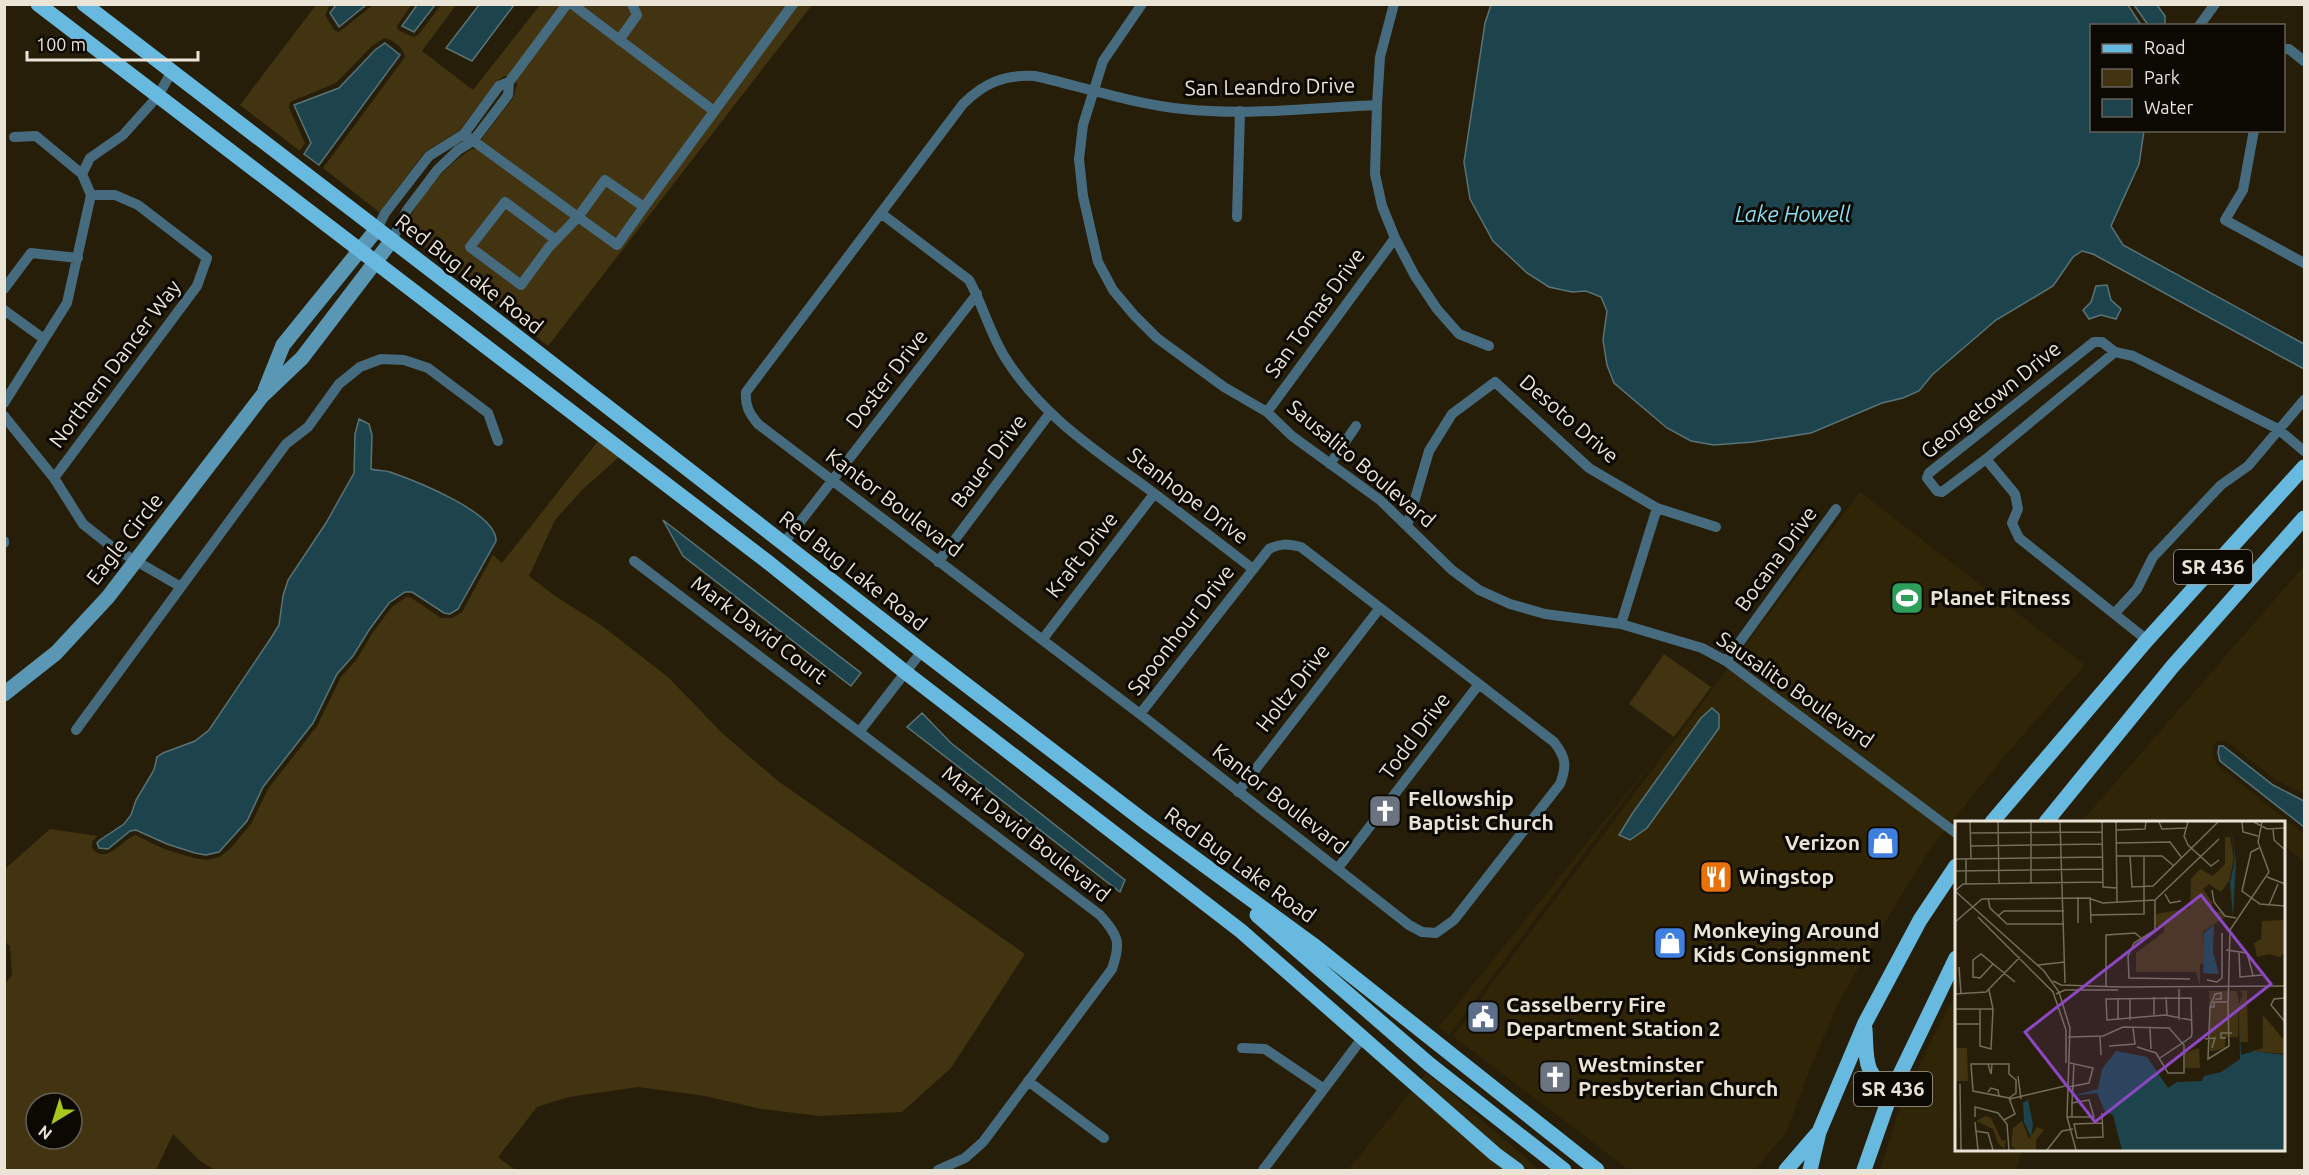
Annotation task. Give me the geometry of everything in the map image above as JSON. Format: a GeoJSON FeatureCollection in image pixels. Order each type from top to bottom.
{"type":"FeatureCollection","features":[{"type":"Feature","properties":{"kind":"main road"},"geometry":{"type":"LineString","coordinates":[[38,4],[769,563],[905,672],[1240,931],[1364,1037],[1495,1154],[1517,1170]]}},
{"type":"Feature","properties":{"kind":"main road","name":"Red Bug Lake Road"},"geometry":{"type":"LineString","coordinates":[[84,4],[1144,821],[1312,944],[1597,1170]]}},
{"type":"Feature","properties":{"kind":"main road","name":"SR 436"},"geometry":{"type":"LineString","coordinates":[[1993,821],[2147,640],[2304,467]]}},
{"type":"Feature","properties":{"kind":"main road"},"geometry":{"type":"LineString","coordinates":[[647,470],[664,472],[754,540],[783,544]]}},
{"type":"Feature","properties":{"kind":"main road","name":"SR 436"},"geometry":{"type":"LineString","coordinates":[[2047,821],[2172,667],[2304,518]]}},
{"type":"Feature","properties":{"kind":"main road"},"geometry":{"type":"LineString","coordinates":[[1144,821],[1309,958],[1429,1064],[1564,1170]]}},
{"type":"Feature","properties":{"kind":"main road","name":"SR 436"},"geometry":{"type":"LineString","coordinates":[[1810,1170],[1819,1132],[1865,1023],[1920,920],[1955,868]]}},
{"type":"Feature","properties":{"kind":"main road","name":"SR 436"},"geometry":{"type":"LineString","coordinates":[[1864,1170],[1892,1093],[1955,960]]}},
{"type":"Feature","properties":{"kind":"main road"},"geometry":{"type":"LineString","coordinates":[[1865,1023],[1867,1062],[1873,1079],[1892,1093]]}},
{"type":"Feature","properties":{"kind":"main road"},"geometry":{"type":"LineString","coordinates":[[1786,1170],[1819,1132]]}},
{"type":"Feature","properties":{"kind":"street"},"geometry":{"type":"LineString","coordinates":[[376,229],[385,213],[429,156],[464,134],[499,86],[509,82],[567,4]]}},
{"type":"Feature","properties":{"kind":"street"},"geometry":{"type":"LineString","coordinates":[[572,4],[714,111]]}},
{"type":"Feature","properties":{"kind":"street"},"geometry":{"type":"LineString","coordinates":[[620,40],[637,15],[632,4]]}},
{"type":"Feature","properties":{"kind":"street"},"geometry":{"type":"LineString","coordinates":[[464,134],[617,245],[793,4]]}},
{"type":"Feature","properties":{"kind":"street","name":"Sausalito Boulevard"},"geometry":{"type":"LineString","coordinates":[[1142,4],[1103,61],[1083,125],[1079,159],[1083,196],[1098,262],[1113,290],[1134,315],[1157,338],[1224,387],[1267,412],[1292,436],[1380,500],[1452,570],[1479,590],[1510,604],[1545,614],[1621,624],[1702,648],[1725,661],[1955,832]]}},
{"type":"Feature","properties":{"kind":"street"},"geometry":{"type":"LineString","coordinates":[[1394,4],[1380,57],[1377,105],[1375,174],[1382,206],[1395,238],[1415,276],[1437,309],[1459,334],[1489,346]]}},
{"type":"Feature","properties":{"kind":"street"},"geometry":{"type":"LineString","coordinates":[[2200,24],[2215,4]]}},
{"type":"Feature","properties":{"kind":"street"},"geometry":{"type":"LineString","coordinates":[[2285,49],[2289,48],[2304,61]]}},
{"type":"Feature","properties":{"kind":"street"},"geometry":{"type":"LineString","coordinates":[[82,174],[90,158],[123,135],[158,96],[172,71]]}},
{"type":"Feature","properties":{"kind":"street","name":"Kantor Boulevard"},"geometry":{"type":"LineString","coordinates":[[1093,90],[1035,76],[1020,75],[1002,78],[974,93],[963,104],[746,392],[745,403],[758,424],[1140,714],[1409,925],[1422,932],[1436,933]]}},
{"type":"Feature","properties":{"kind":"street"},"geometry":{"type":"LineString","coordinates":[[392,240],[407,210],[438,168],[458,150],[473,141],[508,95],[509,82]]}},
{"type":"Feature","properties":{"kind":"street","name":"San Leandro Drive"},"geometry":{"type":"LineString","coordinates":[[1093,90],[1150,105],[1186,110],[1240,111],[1377,105]]}},
{"type":"Feature","properties":{"kind":"street"},"geometry":{"type":"LineString","coordinates":[[1237,217],[1240,111]]}},
{"type":"Feature","properties":{"kind":"street"},"geometry":{"type":"LineString","coordinates":[[2254,132],[2243,190],[2225,220],[2304,263]]}},
{"type":"Feature","properties":{"kind":"street"},"geometry":{"type":"LineString","coordinates":[[4,403],[67,303],[91,195],[82,174],[36,136],[14,137]]}},
{"type":"Feature","properties":{"kind":"street"},"geometry":{"type":"LineString","coordinates":[[556,240],[505,202],[470,247],[521,285],[556,240],[578,217],[605,180],[644,207]]}},
{"type":"Feature","properties":{"kind":"street","name":"Northern Dancer Way"},"geometry":{"type":"LineString","coordinates":[[54,478],[197,286],[207,258],[138,205],[115,195],[91,195]]}},
{"type":"Feature","properties":{"kind":"street","name":"Stanhope Drive"},"geometry":{"type":"LineString","coordinates":[[882,214],[969,280],[1006,359],[1029,390],[1066,429],[1253,569],[1269,549],[1278,544],[1301,547],[1554,742],[1562,752],[1566,763],[1560,783],[1454,920],[1436,933]]}},
{"type":"Feature","properties":{"kind":"street","name":"Eagle Circle"},"geometry":{"type":"LineString","coordinates":[[262,396],[283,345],[376,229]]}},
{"type":"Feature","properties":{"kind":"street","name":"San Tomas Drive"},"geometry":{"type":"LineString","coordinates":[[1267,412],[1395,238]]}},
{"type":"Feature","properties":{"kind":"street","name":"Eagle Circle"},"geometry":{"type":"LineString","coordinates":[[4,694],[48,660],[83,625],[262,396],[302,358],[392,240]]}},
{"type":"Feature","properties":{"kind":"street"},"geometry":{"type":"LineString","coordinates":[[4,289],[31,253],[78,258]]}},
{"type":"Feature","properties":{"kind":"street","name":"Doster Drive"},"geometry":{"type":"LineString","coordinates":[[783,544],[977,294]]}},
{"type":"Feature","properties":{"kind":"street"},"geometry":{"type":"LineString","coordinates":[[4,310],[44,339]]}},
{"type":"Feature","properties":{"kind":"street","name":"Georgetown Drive"},"geometry":{"type":"LineString","coordinates":[[2115,352],[1986,459],[1942,492],[1937,491],[1927,478],[1929,473],[2094,342],[2102,342],[2115,352],[2133,356],[2278,429],[2304,451]]}},
{"type":"Feature","properties":{"kind":"street"},"geometry":{"type":"LineString","coordinates":[[76,730],[286,444],[308,427],[339,384],[360,367],[381,359],[404,360],[428,368],[488,413],[498,441]]}},
{"type":"Feature","properties":{"kind":"street","name":"Desoto Drive"},"geometry":{"type":"LineString","coordinates":[[1407,526],[1429,451],[1452,414],[1496,382],[1588,468],[1657,508],[1716,527]]}},
{"type":"Feature","properties":{"kind":"street"},"geometry":{"type":"LineString","coordinates":[[2115,613],[2137,589],[2153,557],[2221,485],[2248,466],[2304,400]]}},
{"type":"Feature","properties":{"kind":"street","name":"Bauer Drive"},"geometry":{"type":"LineString","coordinates":[[938,562],[1050,413]]}},
{"type":"Feature","properties":{"kind":"street"},"geometry":{"type":"LineString","coordinates":[[4,416],[54,478],[83,524],[112,547],[181,587]]}},
{"type":"Feature","properties":{"kind":"street"},"geometry":{"type":"LineString","coordinates":[[1330,464],[1356,426]]}},
{"type":"Feature","properties":{"kind":"street","name":"Georgetown Drive"},"geometry":{"type":"LineString","coordinates":[[1986,459],[2015,494],[2018,509],[2012,523],[2019,538],[2147,640]]}},
{"type":"Feature","properties":{"kind":"street","name":"Kraft Drive"},"geometry":{"type":"LineString","coordinates":[[1042,640],[1154,494]]}},
{"type":"Feature","properties":{"kind":"street"},"geometry":{"type":"LineString","coordinates":[[1621,624],[1657,508]]}},
{"type":"Feature","properties":{"kind":"street","name":"Bocana Drive"},"geometry":{"type":"LineString","coordinates":[[1725,661],[1836,509]]}},
{"type":"Feature","properties":{"kind":"street","name":"Mark David Court"},"geometry":{"type":"LineString","coordinates":[[634,561],[860,731]]}},
{"type":"Feature","properties":{"kind":"street","name":"Spoonhour Drive"},"geometry":{"type":"LineString","coordinates":[[1140,714],[1253,569]]}},
{"type":"Feature","properties":{"kind":"street","name":"Holtz Drive"},"geometry":{"type":"LineString","coordinates":[[1238,792],[1379,609]]}},
{"type":"Feature","properties":{"kind":"street"},"geometry":{"type":"LineString","coordinates":[[860,731],[922,651]]}},
{"type":"Feature","properties":{"kind":"street","name":"Todd Drive"},"geometry":{"type":"LineString","coordinates":[[1338,868],[1479,684]]}},
{"type":"Feature","properties":{"kind":"street","name":"Mark David Boulevard"},"geometry":{"type":"LineString","coordinates":[[860,731],[1100,915],[1114,930],[1119,943],[1112,969],[983,1142],[965,1158],[938,1170]]}},
{"type":"Feature","properties":{"kind":"street"},"geometry":{"type":"LineString","coordinates":[[1263,1170],[1364,1037]]}},
{"type":"Feature","properties":{"kind":"street"},"geometry":{"type":"LineString","coordinates":[[1242,1048],[1265,1049],[1323,1089]]}},
{"type":"Feature","properties":{"kind":"street"},"geometry":{"type":"LineString","coordinates":[[1028,1081],[1104,1138]]}},
{"type":"Feature","properties":{"kind":"shaded area"},"geometry":{"type":"Polygon","coordinates":[[[1860,492],[2085,665],[2008,752],[1932,846],[1839,1002],[1812,1064],[1787,1131],[1755,1170],[1629,1170],[1453,1036],[1860,492]]]}},
{"type":"Feature","properties":{"kind":"shaded area"},"geometry":{"type":"Polygon","coordinates":[[[2304,566],[2304,794],[2276,780],[2226,741],[2217,741],[2212,754],[2217,765],[2304,834],[2304,862],[2285,846],[2285,821],[2082,821],[2304,566]]]}},
{"type":"Feature","properties":{"kind":"shaded area"},"geometry":{"type":"Polygon","coordinates":[[[1659,753],[1449,1035],[1439,1027],[1659,753]]]}},
{"type":"Feature","properties":{"kind":"shaded area"},"geometry":{"type":"Polygon","coordinates":[[[1955,996],[1955,1151],[2022,1151],[2016,1170],[1880,1170],[1899,1110],[1955,996]]]}},
{"type":"Feature","properties":{"kind":"shaded area"},"geometry":{"type":"Polygon","coordinates":[[[1426,1073],[1540,1170],[1529,1170],[1499,1148],[1421,1079],[1426,1073]]]}},
{"type":"Feature","properties":{"kind":"shaded area"},"geometry":{"type":"Polygon","coordinates":[[[1413,1089],[1507,1170],[1348,1170],[1413,1089]]]}},
{"type":"Feature","properties":{"kind":"green space"},"geometry":{"type":"Polygon","coordinates":[[[316,5],[330,5],[325,15],[334,30],[339,32],[373,5],[411,5],[397,26],[398,30],[413,37],[418,35],[441,5],[456,5],[422,51],[473,90],[540,5],[812,5],[548,346],[403,230],[416,207],[441,174],[461,156],[474,149],[513,98],[517,85],[515,80],[504,76],[495,83],[460,130],[425,152],[379,212],[323,168],[405,57],[397,44],[384,38],[372,46],[336,83],[290,102],[289,108],[305,143],[300,151],[240,105],[316,5]]]}},
{"type":"Feature","properties":{"kind":"green space"},"geometry":{"type":"Polygon","coordinates":[[[598,441],[619,457],[582,490],[555,520],[529,576],[555,596],[601,625],[669,678],[722,733],[778,781],[1025,954],[951,1068],[902,1112],[820,1116],[761,1109],[705,1096],[638,1087],[569,1097],[537,1107],[498,1157],[515,1170],[215,1170],[200,1161],[173,1134],[156,1170],[5,1170],[4,985],[12,975],[10,946],[5,942],[5,869],[50,829],[97,836],[92,842],[92,848],[97,853],[103,854],[114,850],[135,835],[164,849],[194,858],[207,860],[219,857],[229,850],[251,824],[268,789],[317,726],[341,677],[357,659],[373,632],[392,607],[406,597],[410,597],[441,618],[452,618],[462,612],[493,555],[502,563],[598,441]]]}},
{"type":"Feature","properties":{"kind":"green space"},"geometry":{"type":"Polygon","coordinates":[[[1664,654],[1711,687],[1674,737],[1629,704],[1664,654]]]}},
{"type":"Feature","properties":{"kind":"water"},"geometry":{"type":"Polygon","coordinates":[[[336,5],[366,5],[339,27],[330,13],[336,5]]]}},
{"type":"Feature","properties":{"kind":"water"},"geometry":{"type":"Polygon","coordinates":[[[417,5],[435,5],[414,32],[402,26],[417,5]]]}},
{"type":"Feature","properties":{"kind":"water"},"geometry":{"type":"Polygon","coordinates":[[[479,5],[514,5],[472,61],[446,48],[479,5]]]}},
{"type":"Feature","properties":{"kind":"water","name":"Lake Howell"},"geometry":{"type":"Polygon","coordinates":[[[1491,5],[2128,5],[2140,24],[2090,24],[2090,132],[2144,132],[2139,164],[2111,226],[2123,245],[2304,344],[2304,369],[2093,254],[2082,251],[2073,257],[2053,286],[1996,320],[1932,375],[1919,391],[1882,403],[1811,433],[1753,442],[1714,445],[1691,441],[1667,428],[1614,383],[1607,365],[1603,340],[1607,311],[1601,297],[1586,291],[1572,292],[1549,287],[1527,273],[1493,241],[1470,199],[1464,162],[1485,23],[1491,5]]]}},
{"type":"Feature","properties":{"kind":"water"},"geometry":{"type":"Polygon","coordinates":[[[2134,5],[2157,5],[2165,16],[2165,24],[2147,24],[2134,5]]]}},
{"type":"Feature","properties":{"kind":"water"},"geometry":{"type":"Polygon","coordinates":[[[385,43],[400,55],[319,165],[304,154],[311,143],[294,105],[339,88],[375,50],[385,43]]]}},
{"type":"Feature","properties":{"kind":"water"},"geometry":{"type":"Polygon","coordinates":[[[2107,285],[2111,300],[2121,309],[2116,319],[2101,315],[2089,319],[2083,310],[2091,302],[2096,286],[2107,285]]]}},
{"type":"Feature","properties":{"kind":"water"},"geometry":{"type":"Polygon","coordinates":[[[359,419],[369,424],[372,435],[371,469],[401,476],[452,499],[483,519],[493,530],[496,541],[458,609],[450,614],[444,613],[412,592],[405,592],[389,603],[353,656],[337,674],[313,723],[263,787],[247,821],[219,852],[206,855],[195,853],[136,830],[130,831],[108,849],[99,848],[97,843],[124,824],[131,815],[136,800],[154,770],[157,757],[195,741],[209,730],[279,625],[288,580],[326,523],[354,473],[355,434],[359,419]]]}},
{"type":"Feature","properties":{"kind":"water"},"geometry":{"type":"Polygon","coordinates":[[[663,520],[861,673],[851,686],[683,556],[663,520]]]}},
{"type":"Feature","properties":{"kind":"water"},"geometry":{"type":"Polygon","coordinates":[[[1712,708],[1719,714],[1719,728],[1647,828],[1630,840],[1619,835],[1701,718],[1712,708]]]}},
{"type":"Feature","properties":{"kind":"water"},"geometry":{"type":"Polygon","coordinates":[[[922,713],[951,743],[1125,880],[1120,892],[907,727],[922,713]]]}},
{"type":"Feature","properties":{"kind":"water"},"geometry":{"type":"Polygon","coordinates":[[[2219,746],[2223,746],[2273,785],[2304,801],[2304,827],[2220,761],[2219,746]]]}},
{"type":"Feature","properties":{"kind":"place","name":"Planet Fitness"},"geometry":{"type":"Point","coordinates":[1907,598]}},
{"type":"Feature","properties":{"kind":"place","name":"Fellowship Baptist Church"},"geometry":{"type":"Point","coordinates":[1385,811]}},
{"type":"Feature","properties":{"kind":"place","name":"Verizon"},"geometry":{"type":"Point","coordinates":[1883,843]}},
{"type":"Feature","properties":{"kind":"place","name":"Wingstop"},"geometry":{"type":"Point","coordinates":[1716,877]}},
{"type":"Feature","properties":{"kind":"place","name":"Monkeying Around Kids Consignment"},"geometry":{"type":"Point","coordinates":[1670,943]}},
{"type":"Feature","properties":{"kind":"place","name":"Casselberry Fire Department Station 2"},"geometry":{"type":"Point","coordinates":[1483,1017]}},
{"type":"Feature","properties":{"kind":"place","name":"Westminster Presbyterian Church"},"geometry":{"type":"Point","coordinates":[1555,1077]}}]}
